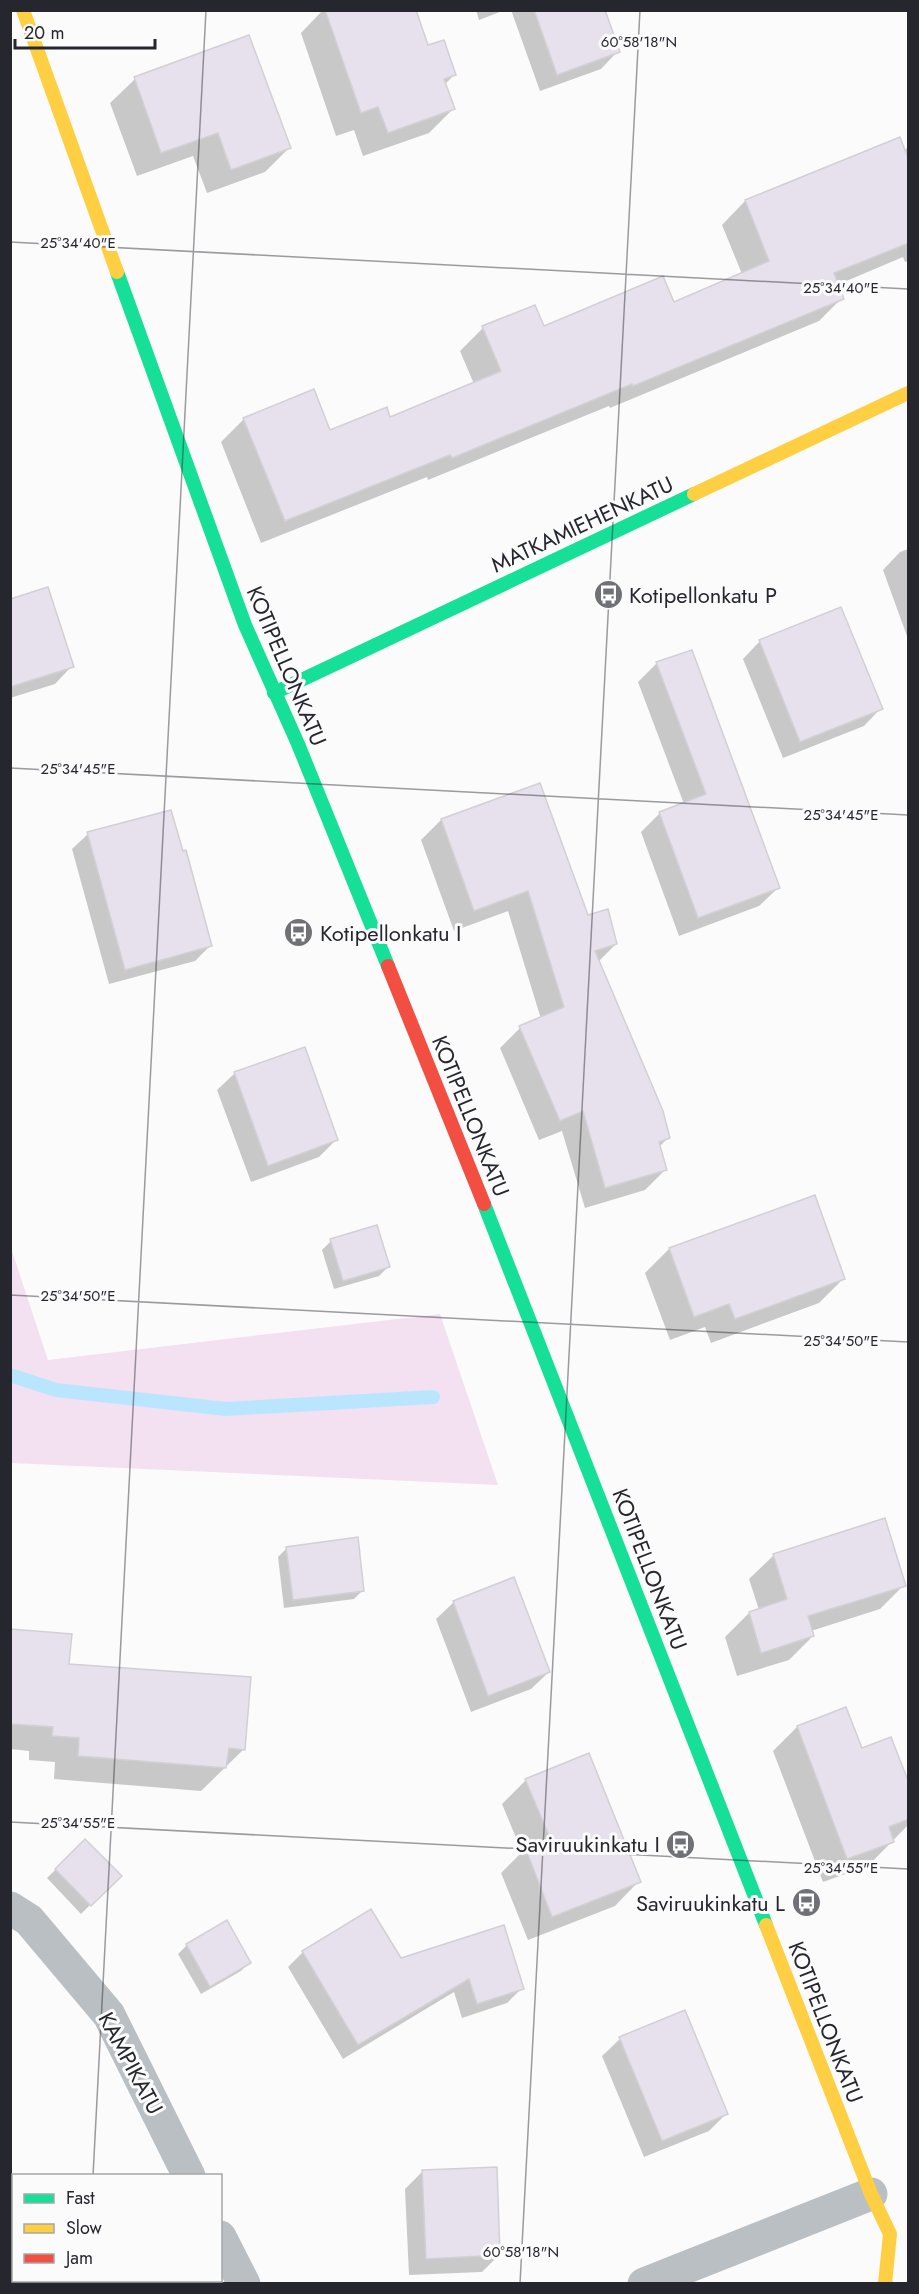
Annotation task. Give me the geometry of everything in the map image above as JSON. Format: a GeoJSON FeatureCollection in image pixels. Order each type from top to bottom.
{"type":"FeatureCollection","features":[{"type":"Feature","properties":{"kind":"street","name":"KOTIPELLONKATU"},"geometry":{"type":"LineString","coordinates":[[24,10],[245,625],[298,744],[510,1268],[871,2194],[899,2230]]}},
{"type":"Feature","properties":{"kind":"street","name":"MATKAMIEHENKATU"},"geometry":{"type":"LineString","coordinates":[[274,693],[909,393]]}},
{"type":"Feature","properties":{"kind":"street","name":"KAMPIKATU"},"geometry":{"type":"LineString","coordinates":[[10,1908],[29,1920],[109,2015],[188,2174]]}},
{"type":"Feature","properties":{"kind":"street"},"geometry":{"type":"LineString","coordinates":[[644,2283],[871,2194]]}},
{"type":"Feature","properties":{"kind":"street"},"geometry":{"type":"LineString","coordinates":[[885,2283],[899,2230]]}},
{"type":"Feature","properties":{"kind":"street"},"geometry":{"type":"LineString","coordinates":[[222,2241],[244,2283]]}},
{"type":"Feature","properties":{"kind":"shaded area"},"geometry":{"type":"Polygon","coordinates":[[[11,1248],[48,1360],[440,1314],[498,1485],[11,1463],[11,1248]]]}},
{"type":"Feature","properties":{"kind":"building"},"geometry":{"type":"Polygon","coordinates":[[[325,10],[416,10],[428,45],[444,40],[456,75],[444,79],[455,109],[388,133],[378,107],[361,113],[325,10]]]}},
{"type":"Feature","properties":{"kind":"building"},"geometry":{"type":"Polygon","coordinates":[[[534,10],[605,10],[620,52],[557,75],[534,10]]]}},
{"type":"Feature","properties":{"kind":"building"},"geometry":{"type":"Polygon","coordinates":[[[249,35],[291,148],[231,170],[218,133],[161,153],[134,77],[249,35]]]}},
{"type":"Feature","properties":{"kind":"building"},"geometry":{"type":"Polygon","coordinates":[[[900,137],[909,161],[909,243],[834,273],[844,299],[452,458],[450,455],[285,521],[243,418],[314,389],[330,430],[387,407],[390,417],[501,371],[482,326],[535,305],[544,326],[663,276],[674,302],[769,261],[745,200],[900,137]]]}},
{"type":"Feature","properties":{"kind":"building"},"geometry":{"type":"Polygon","coordinates":[[[48,587],[74,667],[10,687],[10,599],[48,587]]]}},
{"type":"Feature","properties":{"kind":"building"},"geometry":{"type":"Polygon","coordinates":[[[841,607],[883,709],[800,742],[759,640],[841,607]]]}},
{"type":"Feature","properties":{"kind":"building"},"geometry":{"type":"Polygon","coordinates":[[[692,650],[780,888],[698,918],[659,812],[706,794],[656,662],[692,650]]]}},
{"type":"Feature","properties":{"kind":"building"},"geometry":{"type":"Polygon","coordinates":[[[540,783],[588,915],[608,909],[617,944],[595,951],[663,1111],[670,1138],[659,1142],[667,1170],[605,1188],[583,1111],[560,1121],[519,1026],[564,1007],[528,891],[474,911],[441,819],[540,783]]]}},
{"type":"Feature","properties":{"kind":"building"},"geometry":{"type":"Polygon","coordinates":[[[171,810],[183,851],[186,850],[212,946],[125,970],[87,832],[171,810]]]}},
{"type":"Feature","properties":{"kind":"building"},"geometry":{"type":"Polygon","coordinates":[[[305,1047],[338,1140],[268,1166],[234,1072],[305,1047]]]}},
{"type":"Feature","properties":{"kind":"building"},"geometry":{"type":"Polygon","coordinates":[[[815,1195],[845,1279],[735,1319],[729,1304],[694,1317],[669,1248],[815,1195]]]}},
{"type":"Feature","properties":{"kind":"building"},"geometry":{"type":"Polygon","coordinates":[[[377,1225],[390,1267],[343,1281],[330,1239],[377,1225]]]}},
{"type":"Feature","properties":{"kind":"building"},"geometry":{"type":"Polygon","coordinates":[[[885,1518],[906,1586],[808,1616],[814,1636],[761,1653],[749,1612],[787,1599],[773,1554],[885,1518]]]}},
{"type":"Feature","properties":{"kind":"building"},"geometry":{"type":"Polygon","coordinates":[[[358,1537],[364,1591],[293,1600],[286,1547],[358,1537]]]}},
{"type":"Feature","properties":{"kind":"building"},"geometry":{"type":"Polygon","coordinates":[[[514,1577],[550,1672],[488,1696],[453,1601],[514,1577]]]}},
{"type":"Feature","properties":{"kind":"building"},"geometry":{"type":"Polygon","coordinates":[[[10,1629],[72,1634],[69,1664],[251,1677],[245,1750],[229,1748],[226,1768],[78,1756],[79,1738],[52,1736],[53,1727],[10,1724],[10,1629]]]}},
{"type":"Feature","properties":{"kind":"building"},"geometry":{"type":"Polygon","coordinates":[[[846,1707],[862,1748],[891,1737],[909,1783],[909,1819],[889,1827],[894,1842],[847,1859],[797,1726],[846,1707]]]}},
{"type":"Feature","properties":{"kind":"building"},"geometry":{"type":"Polygon","coordinates":[[[589,1753],[641,1882],[552,1917],[525,1847],[550,1838],[525,1779],[589,1753]]]}},
{"type":"Feature","properties":{"kind":"building"},"geometry":{"type":"Polygon","coordinates":[[[85,1839],[122,1876],[91,1906],[55,1869],[85,1839]]]}},
{"type":"Feature","properties":{"kind":"building"},"geometry":{"type":"Polygon","coordinates":[[[371,1909],[401,1958],[504,1925],[524,1989],[477,2004],[469,1979],[358,2045],[302,1951],[371,1909]]]}},
{"type":"Feature","properties":{"kind":"building"},"geometry":{"type":"Polygon","coordinates":[[[227,1920],[251,1963],[210,1987],[186,1944],[227,1920]]]}},
{"type":"Feature","properties":{"kind":"building"},"geometry":{"type":"Polygon","coordinates":[[[685,2010],[728,2114],[662,2141],[619,2037],[685,2010]]]}},
{"type":"Feature","properties":{"kind":"building"},"geometry":{"type":"Polygon","coordinates":[[[497,2167],[500,2255],[426,2259],[422,2170],[497,2167]]]}},
{"type":"Feature","properties":{"kind":"waterway"},"geometry":{"type":"LineString","coordinates":[[10,1375],[56,1390],[226,1409],[433,1397]]}},
{"type":"Feature","properties":{"kind":"traffic: fast"},"geometry":{"type":"LineString","coordinates":[[117,272],[245,625],[298,744],[388,966]]}},
{"type":"Feature","properties":{"kind":"traffic: fast"},"geometry":{"type":"LineString","coordinates":[[274,693],[694,494]]}},
{"type":"Feature","properties":{"kind":"traffic: fast"},"geometry":{"type":"LineString","coordinates":[[484,1204],[766,1925]]}},
{"type":"Feature","properties":{"kind":"traffic: slow"},"geometry":{"type":"LineString","coordinates":[[23,10],[117,272]]}},
{"type":"Feature","properties":{"kind":"traffic: slow"},"geometry":{"type":"LineString","coordinates":[[694,494],[908,393]]}},
{"type":"Feature","properties":{"kind":"traffic: slow"},"geometry":{"type":"LineString","coordinates":[[766,1925],[871,2194],[890,2234],[885,2284]]}},
{"type":"Feature","properties":{"kind":"traffic: jam"},"geometry":{"type":"LineString","coordinates":[[388,966],[484,1204]]}},
{"type":"Feature","properties":{"kind":"place","name":"Kotipellonkatu P"},"geometry":{"type":"Point","coordinates":[608,595]}},
{"type":"Feature","properties":{"kind":"place","name":"Kotipellonkatu I"},"geometry":{"type":"Point","coordinates":[299,933]}},
{"type":"Feature","properties":{"kind":"place","name":"Saviruukinkatu I"},"geometry":{"type":"Point","coordinates":[681,1844]}},
{"type":"Feature","properties":{"kind":"place","name":"Saviruukinkatu L"},"geometry":{"type":"Point","coordinates":[806,1903]}}]}
